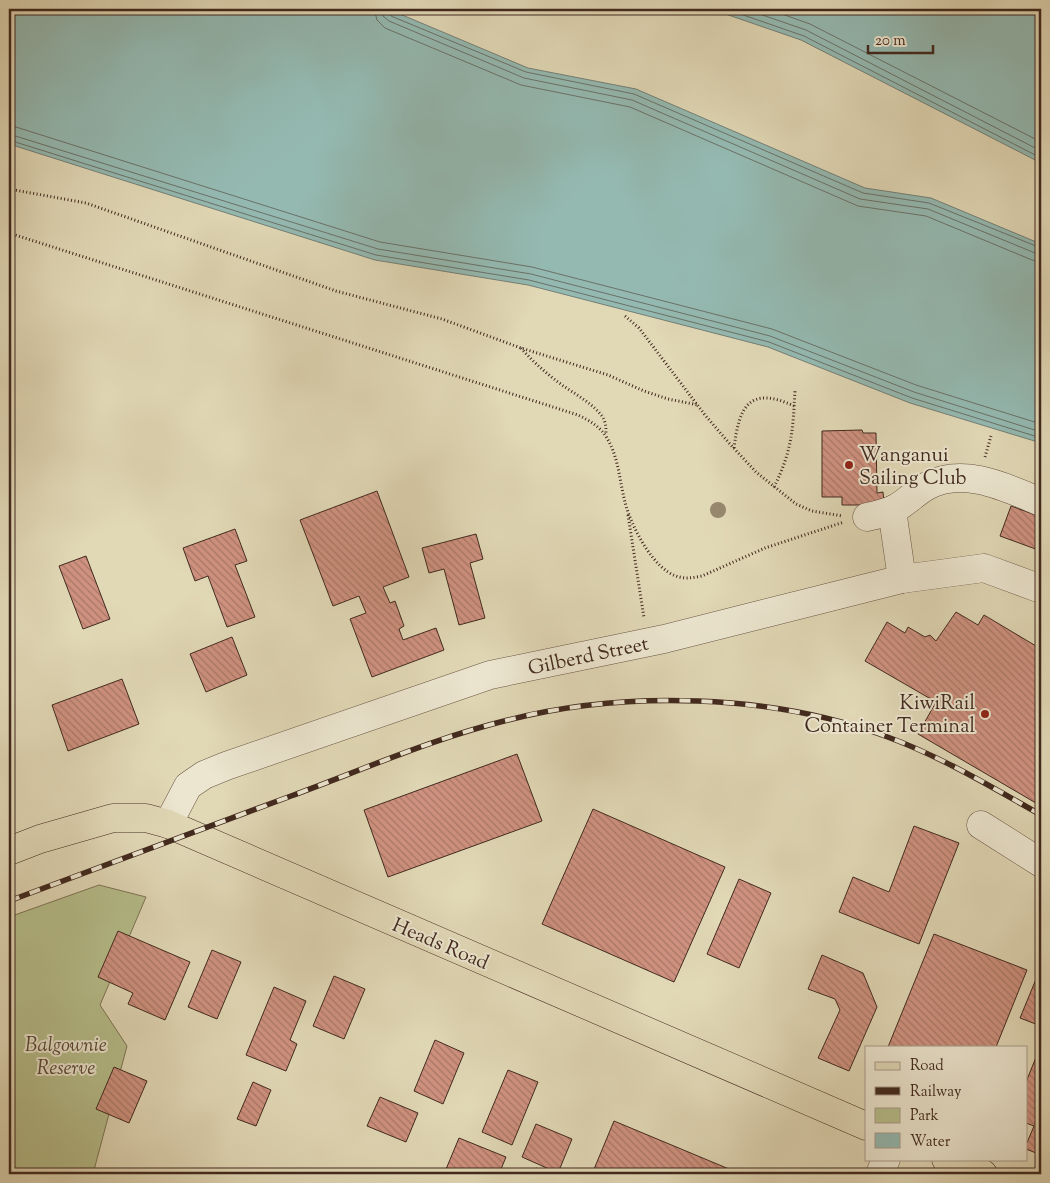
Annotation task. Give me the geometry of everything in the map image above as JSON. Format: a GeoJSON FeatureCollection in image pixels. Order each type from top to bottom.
{"type":"FeatureCollection","features":[{"type":"Feature","properties":{"kind":"main road","name":"Heads Road"},"geometry":{"type":"LineString","coordinates":[[9,851],[40,839],[113,818],[146,818],[168,824],[865,1126]]}},
{"type":"Feature","properties":{"kind":"main road"},"geometry":{"type":"LineString","coordinates":[[948,1160],[982,1174]]}},
{"type":"Feature","properties":{"kind":"street"},"geometry":{"type":"LineString","coordinates":[[902,579],[879,513],[936,482],[964,478],[994,484],[1041,502]]}},
{"type":"Feature","properties":{"kind":"street","name":"Gilberd Street"},"geometry":{"type":"LineString","coordinates":[[168,824],[188,786],[204,775],[490,675],[664,639],[902,579],[984,568],[1041,589]]}},
{"type":"Feature","properties":{"kind":"street"},"geometry":{"type":"LineString","coordinates":[[981,825],[1041,864]]}},
{"type":"Feature","properties":{"kind":"street"},"geometry":{"type":"LineString","coordinates":[[880,1174],[886,1160]]}},
{"type":"Feature","properties":{"kind":"path"},"geometry":{"type":"LineString","coordinates":[[9,189],[86,204],[336,291],[442,320],[521,348],[608,375],[668,399],[698,405]]}},
{"type":"Feature","properties":{"kind":"path"},"geometry":{"type":"LineString","coordinates":[[9,233],[578,414],[599,427],[606,436],[616,459],[640,592]]}},
{"type":"Feature","properties":{"kind":"path"},"geometry":{"type":"LineString","coordinates":[[625,316],[639,328],[658,351],[734,449],[774,487],[796,504],[812,511],[830,515],[879,513]]}},
{"type":"Feature","properties":{"kind":"path"},"geometry":{"type":"LineString","coordinates":[[521,348],[543,371],[600,414],[605,423],[606,436]]}},
{"type":"Feature","properties":{"kind":"path"},"geometry":{"type":"LineString","coordinates":[[774,487],[789,452],[793,430],[795,390]]}},
{"type":"Feature","properties":{"kind":"path"},"geometry":{"type":"LineString","coordinates":[[734,449],[743,410],[748,403],[760,398],[770,398],[781,400],[794,406]]}},
{"type":"Feature","properties":{"kind":"path"},"geometry":{"type":"LineString","coordinates":[[626,508],[642,542],[658,563],[675,576],[692,578],[702,576],[737,559],[800,535],[879,513]]}},
{"type":"Feature","properties":{"kind":"green space","name":"Balgownie Reserve"},"geometry":{"type":"Polygon","coordinates":[[[99,885],[146,897],[100,1005],[127,1046],[93,1174],[9,1174],[9,917],[99,885]]]}},
{"type":"Feature","properties":{"kind":"water"},"geometry":{"type":"Polygon","coordinates":[[[9,9],[388,9],[528,68],[636,89],[865,188],[931,198],[1041,244],[1041,443],[910,403],[768,347],[528,285],[375,260],[9,144],[9,9]]]}},
{"type":"Feature","properties":{"kind":"water"},"geometry":{"type":"Polygon","coordinates":[[[711,9],[1041,9],[1041,163],[801,40],[711,9]]]}},
{"type":"Feature","properties":{"kind":"building","name":"Wanganui Sailing Club"},"geometry":{"type":"Polygon","coordinates":[[[862,430],[863,433],[876,433],[877,493],[883,492],[884,502],[877,505],[842,505],[842,497],[822,497],[822,431],[862,430]]]}},
{"type":"Feature","properties":{"kind":"building"},"geometry":{"type":"Polygon","coordinates":[[[377,491],[409,577],[383,587],[390,603],[395,601],[404,626],[399,629],[403,640],[436,628],[444,650],[372,677],[350,619],[366,613],[359,596],[333,606],[300,520],[377,491]]]}},
{"type":"Feature","properties":{"kind":"building"},"geometry":{"type":"Polygon","coordinates":[[[1011,506],[1041,517],[1041,551],[1000,536],[1011,506]]]}},
{"type":"Feature","properties":{"kind":"building"},"geometry":{"type":"Polygon","coordinates":[[[235,529],[247,561],[235,565],[255,617],[227,627],[208,576],[195,581],[183,548],[235,529]]]}},
{"type":"Feature","properties":{"kind":"building"},"geometry":{"type":"Polygon","coordinates":[[[476,534],[483,559],[470,563],[485,618],[459,625],[444,569],[429,573],[422,548],[476,534]]]}},
{"type":"Feature","properties":{"kind":"building"},"geometry":{"type":"Polygon","coordinates":[[[86,556],[110,619],[83,629],[59,566],[86,556]]]}},
{"type":"Feature","properties":{"kind":"building","name":"KiwiRail Container Terminal"},"geometry":{"type":"Polygon","coordinates":[[[956,612],[978,625],[984,615],[1041,649],[1041,806],[918,734],[936,702],[865,661],[887,622],[905,633],[908,627],[925,637],[930,635],[936,641],[956,612]]]}},
{"type":"Feature","properties":{"kind":"building"},"geometry":{"type":"Polygon","coordinates":[[[232,637],[247,675],[206,692],[190,654],[232,637]]]}},
{"type":"Feature","properties":{"kind":"building"},"geometry":{"type":"Polygon","coordinates":[[[122,679],[139,724],[68,751],[52,705],[122,679]]]}},
{"type":"Feature","properties":{"kind":"building"},"geometry":{"type":"Polygon","coordinates":[[[517,754],[542,821],[388,877],[364,810],[517,754]]]}},
{"type":"Feature","properties":{"kind":"building"},"geometry":{"type":"Polygon","coordinates":[[[593,809],[725,867],[674,982],[542,924],[593,809]]]}},
{"type":"Feature","properties":{"kind":"building"},"geometry":{"type":"Polygon","coordinates":[[[914,826],[959,843],[919,944],[839,912],[853,877],[889,892],[914,826]]]}},
{"type":"Feature","properties":{"kind":"building"},"geometry":{"type":"Polygon","coordinates":[[[739,879],[771,893],[739,968],[707,954],[739,879]]]}},
{"type":"Feature","properties":{"kind":"building"},"geometry":{"type":"Polygon","coordinates":[[[118,931],[190,962],[165,1020],[128,1004],[133,993],[98,977],[118,931]]]}},
{"type":"Feature","properties":{"kind":"building"},"geometry":{"type":"Polygon","coordinates":[[[934,934],[1027,970],[996,1046],[888,1046],[934,934]]]}},
{"type":"Feature","properties":{"kind":"building"},"geometry":{"type":"Polygon","coordinates":[[[212,950],[241,962],[217,1019],[188,1007],[212,950]]]}},
{"type":"Feature","properties":{"kind":"building"},"geometry":{"type":"Polygon","coordinates":[[[822,955],[863,973],[877,1007],[849,1071],[818,1058],[840,1010],[835,999],[808,989],[822,955]]]}},
{"type":"Feature","properties":{"kind":"building"},"geometry":{"type":"Polygon","coordinates":[[[1041,967],[1041,1026],[1020,1018],[1041,967]]]}},
{"type":"Feature","properties":{"kind":"building"},"geometry":{"type":"Polygon","coordinates":[[[334,976],[365,989],[344,1039],[313,1026],[334,976]]]}},
{"type":"Feature","properties":{"kind":"building"},"geometry":{"type":"Polygon","coordinates":[[[274,987],[306,1001],[290,1040],[297,1044],[286,1071],[246,1055],[274,987]]]}},
{"type":"Feature","properties":{"kind":"building"},"geometry":{"type":"Polygon","coordinates":[[[435,1040],[464,1053],[443,1104],[414,1091],[435,1040]]]}},
{"type":"Feature","properties":{"kind":"building"},"geometry":{"type":"Polygon","coordinates":[[[1041,1045],[1041,1155],[1028,1150],[1028,1140],[1034,1126],[1028,1124],[1028,1077],[1041,1045]]]}},
{"type":"Feature","properties":{"kind":"building"},"geometry":{"type":"Polygon","coordinates":[[[114,1067],[147,1081],[129,1123],[96,1109],[114,1067]]]}},
{"type":"Feature","properties":{"kind":"building"},"geometry":{"type":"Polygon","coordinates":[[[508,1070],[538,1082],[512,1145],[482,1132],[508,1070]]]}},
{"type":"Feature","properties":{"kind":"building"},"geometry":{"type":"Polygon","coordinates":[[[253,1082],[271,1090],[256,1126],[237,1119],[253,1082]]]}},
{"type":"Feature","properties":{"kind":"building"},"geometry":{"type":"Polygon","coordinates":[[[380,1097],[418,1113],[406,1142],[367,1126],[380,1097]]]}},
{"type":"Feature","properties":{"kind":"building"},"geometry":{"type":"Polygon","coordinates":[[[614,1121],[741,1174],[712,1174],[700,1169],[698,1174],[592,1174],[614,1121]]]}},
{"type":"Feature","properties":{"kind":"building"},"geometry":{"type":"Polygon","coordinates":[[[536,1124],[572,1139],[558,1173],[522,1157],[536,1124]]]}},
{"type":"Feature","properties":{"kind":"building"},"geometry":{"type":"Polygon","coordinates":[[[459,1138],[506,1157],[499,1174],[444,1174],[459,1138]]]}},
{"type":"Feature","properties":{"kind":"building"},"geometry":{"type":"Polygon","coordinates":[[[536,1168],[551,1174],[534,1174],[536,1168]]]}},
{"type":"Feature","properties":{"kind":"railway"},"geometry":{"type":"LineString","coordinates":[[9,901],[453,736],[480,727],[553,710],[600,704],[698,701],[747,705],[795,712],[841,722],[885,736],[925,753],[964,772],[1041,815]]}},
{"type":"Feature","properties":{"kind":"place","name":"Wanganui Sailing Club"},"geometry":{"type":"Point","coordinates":[849,465]}},
{"type":"Feature","properties":{"kind":"place","name":"KiwiRail Container Terminal"},"geometry":{"type":"Point","coordinates":[985,714]}}]}
